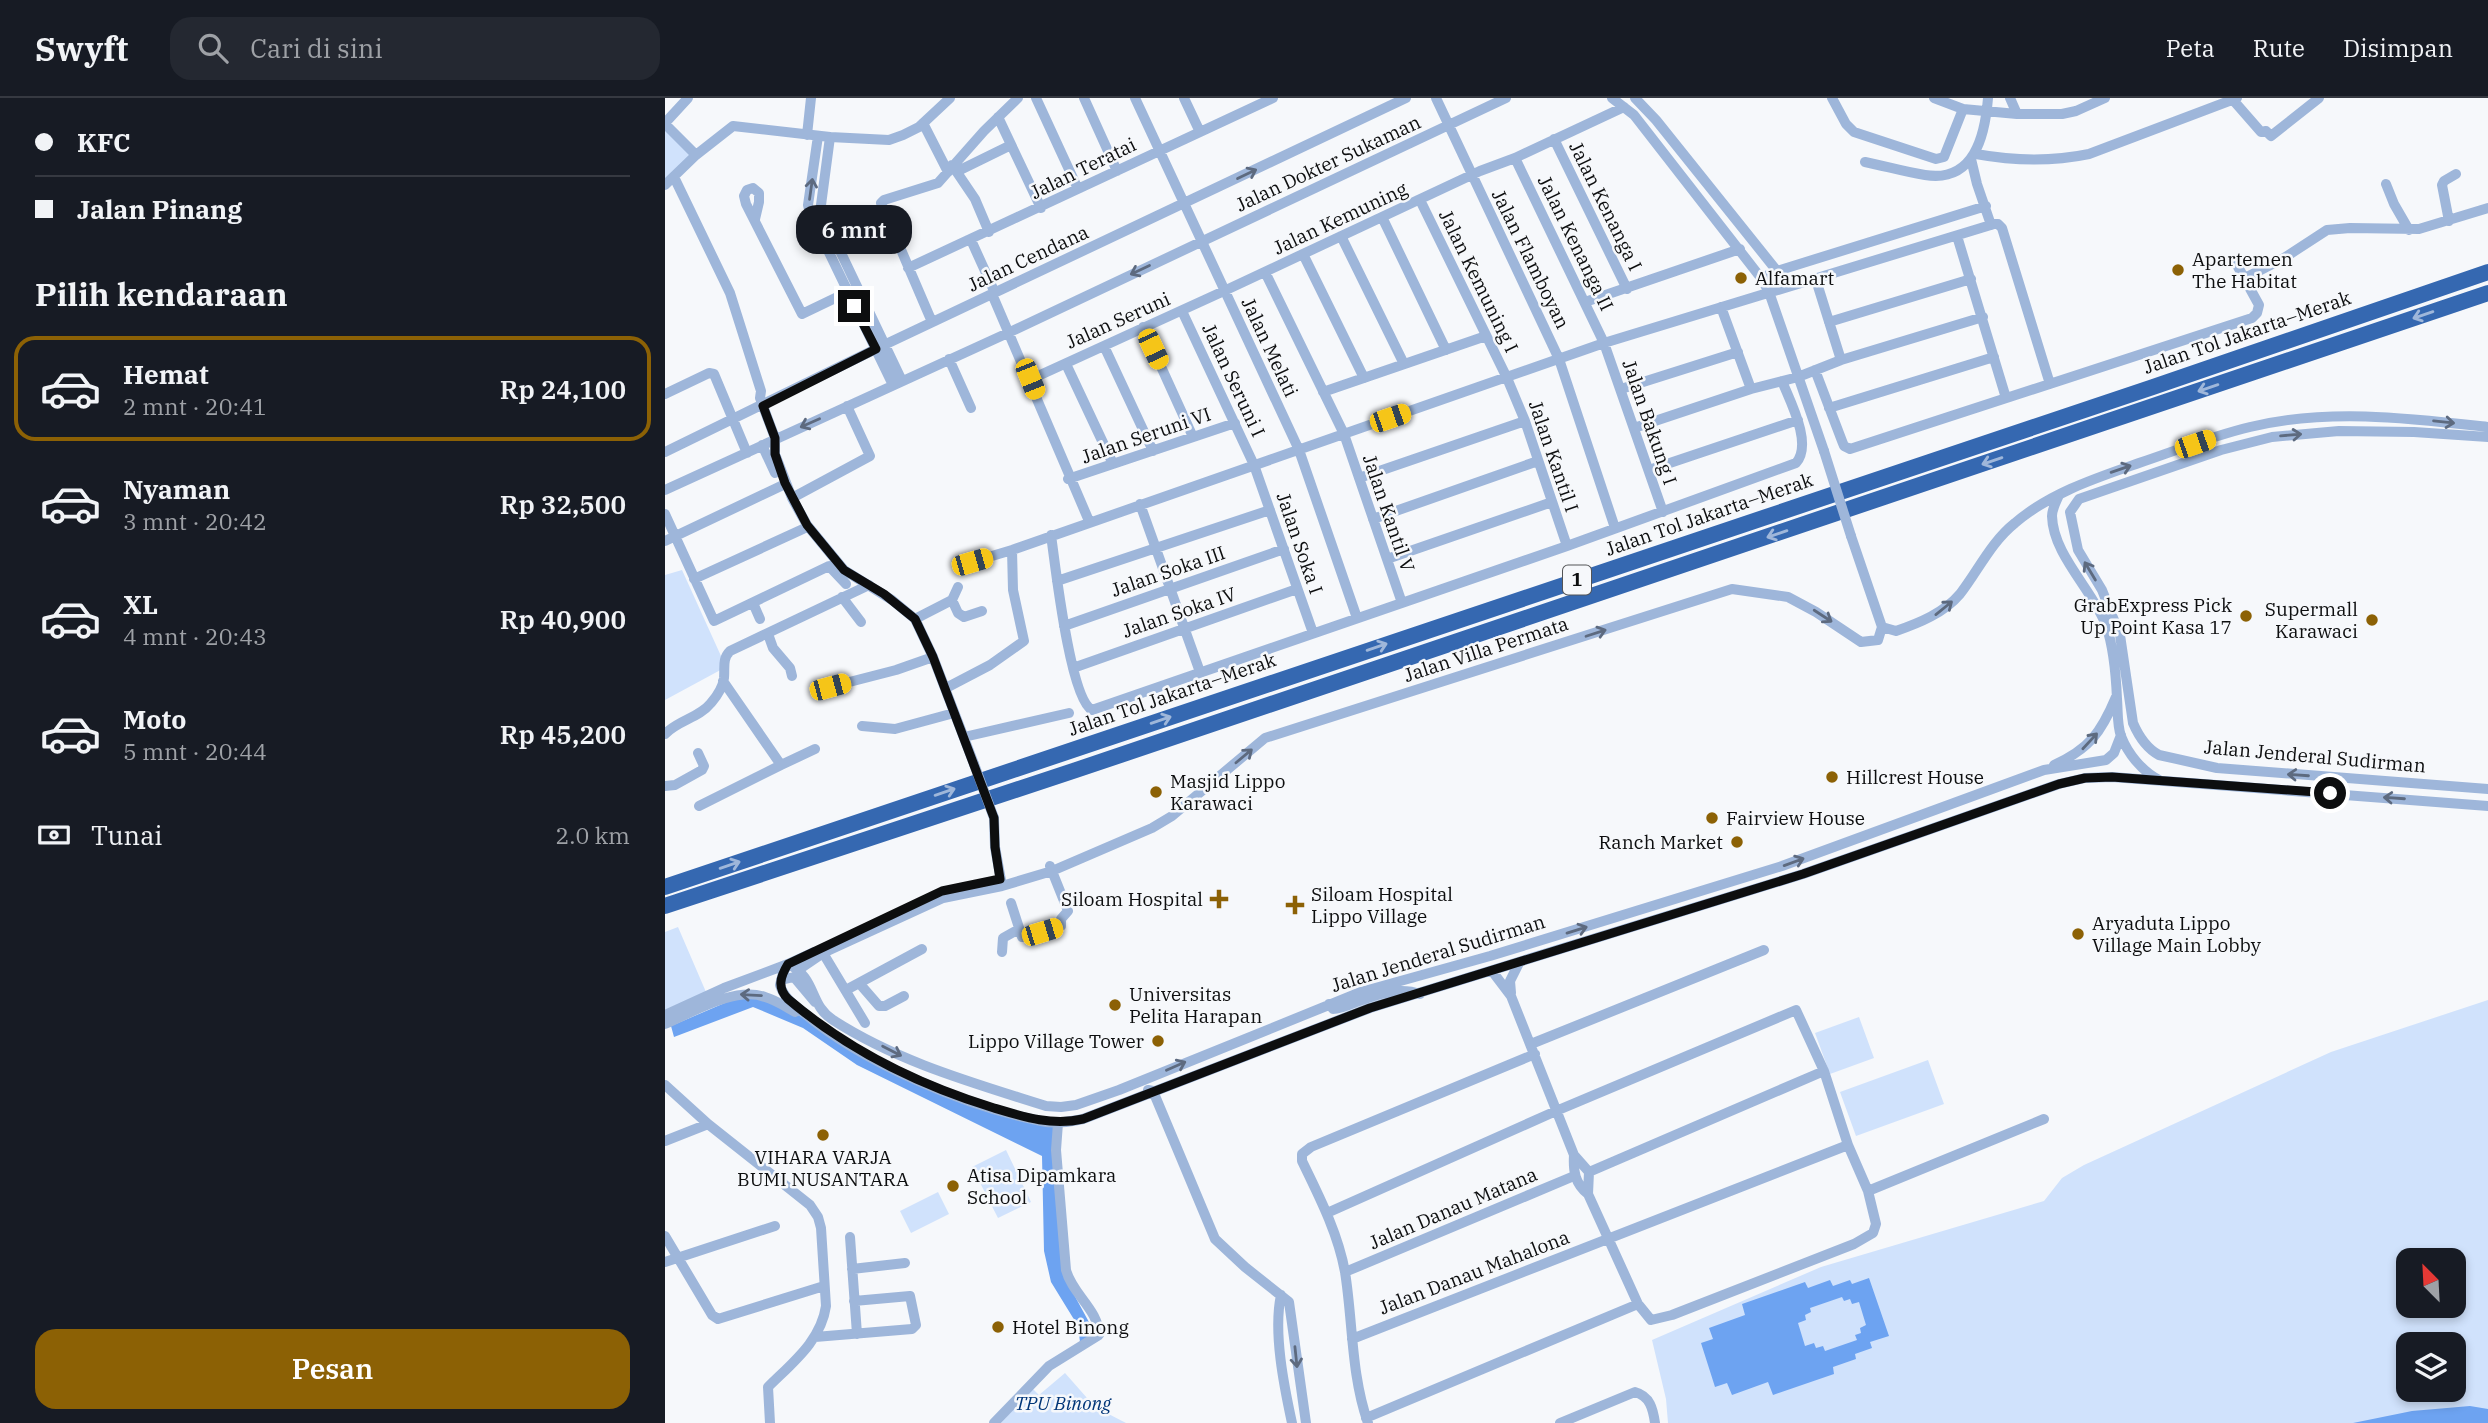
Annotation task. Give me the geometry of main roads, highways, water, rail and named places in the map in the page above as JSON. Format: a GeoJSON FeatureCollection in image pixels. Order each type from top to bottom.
{"type":"FeatureCollection","features":[{"type":"Feature","properties":{"kind":"highway","name":"Jalan Tol Jakarta–Merak"},"geometry":{"type":"LineString","coordinates":[[665,887],[2488,272]]}},
{"type":"Feature","properties":{"kind":"highway","name":"Jalan Tol Jakarta–Merak"},"geometry":{"type":"LineString","coordinates":[[665,906],[1090,766],[2488,293]]}},
{"type":"Feature","properties":{"kind":"water"},"geometry":{"type":"Polygon","coordinates":[[[764,998],[812,1022],[894,1073],[1056,1124],[1065,1278],[1090,1324],[1091,1337],[1080,1342],[1078,1326],[1051,1282],[1044,1251],[1042,1156],[857,1065],[803,1028],[753,1007],[674,1037],[671,1026],[734,999],[764,998]]]}},
{"type":"Feature","properties":{"kind":"water"},"geometry":{"type":"Polygon","coordinates":[[[1869,1278],[1889,1336],[1870,1342],[1872,1348],[1855,1354],[1856,1359],[1833,1367],[1834,1374],[1773,1395],[1768,1382],[1732,1395],[1727,1383],[1715,1387],[1701,1343],[1713,1339],[1709,1328],[1745,1315],[1742,1304],[1805,1282],[1808,1288],[1830,1280],[1833,1286],[1850,1280],[1852,1284],[1869,1278]],[[1842,1297],[1810,1308],[1811,1312],[1805,1315],[1806,1320],[1798,1323],[1805,1346],[1814,1343],[1816,1348],[1823,1346],[1825,1351],[1857,1340],[1855,1335],[1861,1333],[1860,1328],[1866,1325],[1859,1302],[1852,1304],[1850,1299],[1844,1301],[1842,1297]]]}},
{"type":"Feature","properties":{"kind":"water"},"geometry":{"type":"Polygon","coordinates":[[[2470,1406],[2488,1409],[2488,1423],[2353,1423],[2412,1411],[2470,1406]]]}},
{"type":"Feature","properties":{"kind":"place","name":"Apartemen The Habitat"},"geometry":{"type":"Point","coordinates":[2178,270]}},
{"type":"Feature","properties":{"kind":"place","name":"Alfamart"},"geometry":{"type":"Point","coordinates":[1741,278]}},
{"type":"Feature","properties":{"kind":"place","name":"GrabExpress Pick Up Point Kasa 17"},"geometry":{"type":"Point","coordinates":[2246,616]}},
{"type":"Feature","properties":{"kind":"place","name":"Supermall Karawaci"},"geometry":{"type":"Point","coordinates":[2372,620]}},
{"type":"Feature","properties":{"kind":"place","name":"Hillcrest House"},"geometry":{"type":"Point","coordinates":[1832,777]}},
{"type":"Feature","properties":{"kind":"place","name":"Masjid Lippo Karawaci"},"geometry":{"type":"Point","coordinates":[1156,792]}},
{"type":"Feature","properties":{"kind":"place","name":"Fairview House"},"geometry":{"type":"Point","coordinates":[1712,818]}},
{"type":"Feature","properties":{"kind":"place","name":"Ranch Market"},"geometry":{"type":"Point","coordinates":[1737,842]}},
{"type":"Feature","properties":{"kind":"place","name":"Siloam Hospital"},"geometry":{"type":"Point","coordinates":[1219,899]}},
{"type":"Feature","properties":{"kind":"place","name":"Siloam Hospital Lippo Village"},"geometry":{"type":"Point","coordinates":[1295,905]}},
{"type":"Feature","properties":{"kind":"place","name":"Aryaduta Lippo Village Main Lobby"},"geometry":{"type":"Point","coordinates":[2078,934]}},
{"type":"Feature","properties":{"kind":"place","name":"Universitas Pelita Harapan"},"geometry":{"type":"Point","coordinates":[1115,1005]}},
{"type":"Feature","properties":{"kind":"place","name":"Lippo Village Tower"},"geometry":{"type":"Point","coordinates":[1158,1041]}},
{"type":"Feature","properties":{"kind":"place","name":"VIHARA VARJA BUMI NUSANTARA"},"geometry":{"type":"Point","coordinates":[823,1135]}},
{"type":"Feature","properties":{"kind":"place","name":"Atisa Dipamkara School"},"geometry":{"type":"Point","coordinates":[953,1186]}},
{"type":"Feature","properties":{"kind":"place","name":"Hotel Binong"},"geometry":{"type":"Point","coordinates":[998,1327]}},
{"type":"Feature","properties":{"kind":"park label","name":"TPU Binong"},"geometry":{"type":"Point","coordinates":[1063,1403]}}]}
